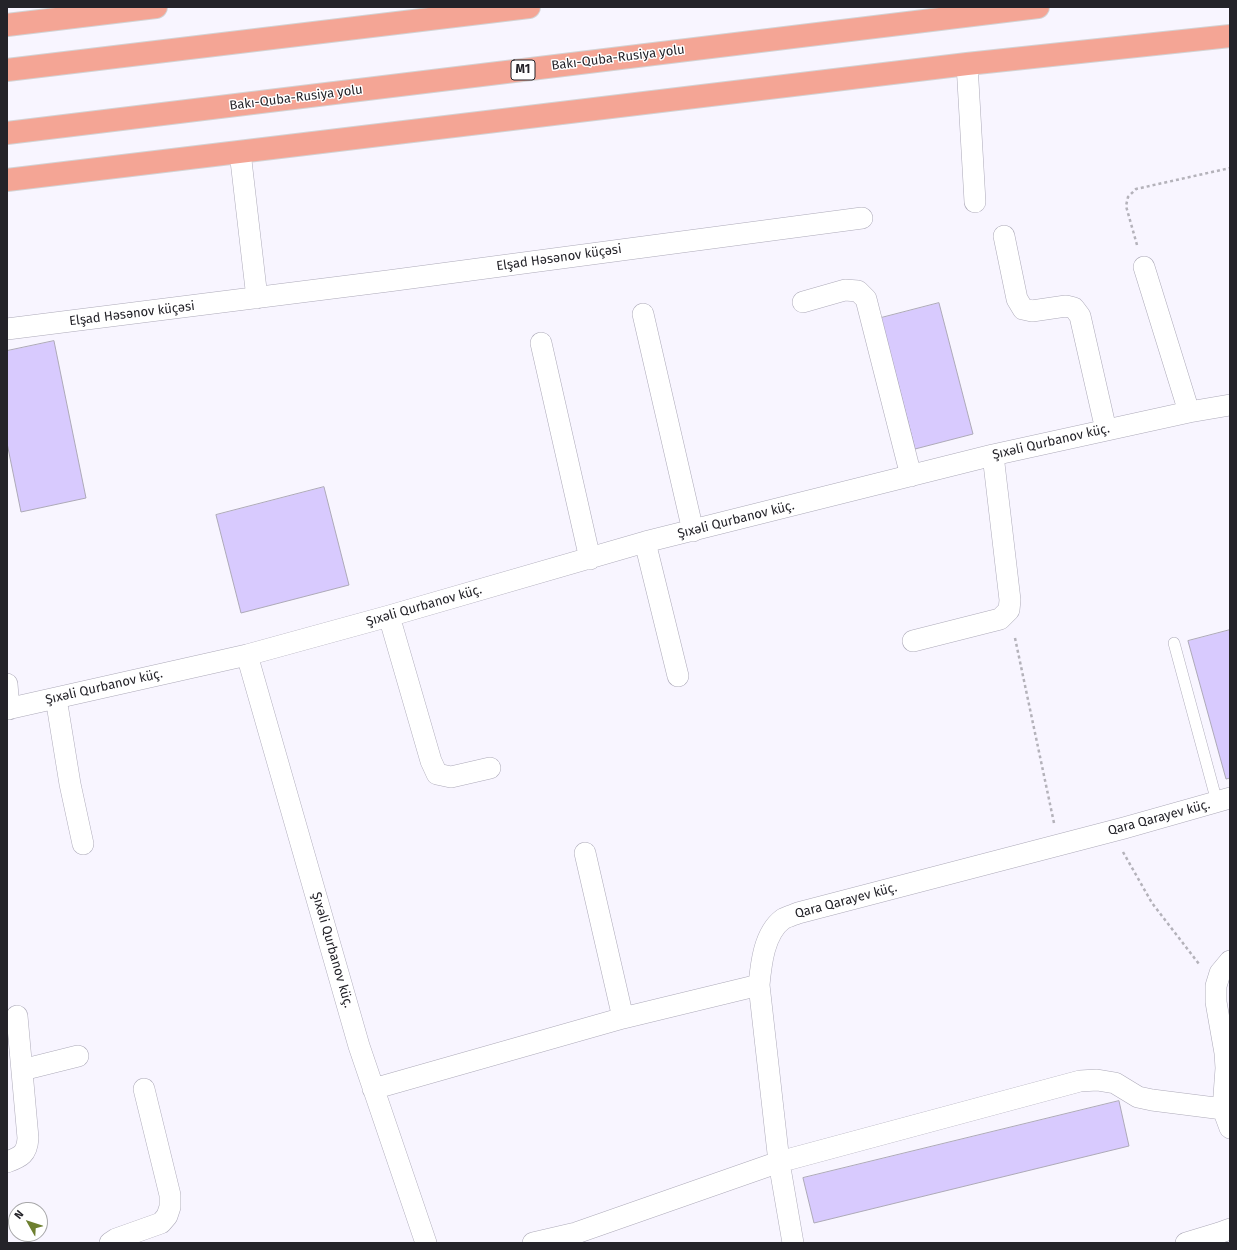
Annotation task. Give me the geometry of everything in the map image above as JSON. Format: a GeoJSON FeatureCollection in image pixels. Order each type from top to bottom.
{"type":"FeatureCollection","features":[{"type":"Feature","properties":{"kind":"highway"},"geometry":{"type":"LineString","coordinates":[[7,25],[156,7]]}},
{"type":"Feature","properties":{"kind":"highway"},"geometry":{"type":"LineString","coordinates":[[7,70],[528,7]]}},
{"type":"Feature","properties":{"kind":"highway","name":"Bakı-Quba-Rusiya yolu"},"geometry":{"type":"LineString","coordinates":[[7,133],[1038,7]]}},
{"type":"Feature","properties":{"kind":"highway"},"geometry":{"type":"LineString","coordinates":[[7,180],[967,64],[1230,36]]}},
{"type":"Feature","properties":{"kind":"street"},"geometry":{"type":"LineString","coordinates":[[967,64],[975,202]]}},
{"type":"Feature","properties":{"kind":"street"},"geometry":{"type":"LineString","coordinates":[[240,152],[256,298]]}},
{"type":"Feature","properties":{"kind":"street","name":"Elşad Həsənov küçəsi"},"geometry":{"type":"LineString","coordinates":[[7,329],[256,298],[862,218]]}},
{"type":"Feature","properties":{"kind":"street"},"geometry":{"type":"LineString","coordinates":[[1004,236],[1018,299],[1023,309],[1032,311],[1066,306],[1074,308],[1080,316],[1106,430]]}},
{"type":"Feature","properties":{"kind":"street"},"geometry":{"type":"LineString","coordinates":[[1144,267],[1189,412]]}},
{"type":"Feature","properties":{"kind":"street"},"geometry":{"type":"LineString","coordinates":[[803,302],[845,290],[858,291],[866,299],[911,476]]}},
{"type":"Feature","properties":{"kind":"street"},"geometry":{"type":"LineString","coordinates":[[643,314],[693,531]]}},
{"type":"Feature","properties":{"kind":"street"},"geometry":{"type":"LineString","coordinates":[[541,343],[590,559]]}},
{"type":"Feature","properties":{"kind":"street","name":"Şıxəli Qurbanov küç."},"geometry":{"type":"LineString","coordinates":[[8,709],[247,655],[590,559],[645,542],[993,455],[1189,412],[1230,405]]}},
{"type":"Feature","properties":{"kind":"street"},"geometry":{"type":"LineString","coordinates":[[913,641],[1000,619],[1009,610],[1010,600],[993,455]]}},
{"type":"Feature","properties":{"kind":"street"},"geometry":{"type":"LineString","coordinates":[[645,542],[678,676]]}},
{"type":"Feature","properties":{"kind":"street"},"geometry":{"type":"LineString","coordinates":[[389,616],[431,761],[437,774],[451,777],[490,768]]}},
{"type":"Feature","properties":{"kind":"street","name":"Şıxəli Qurbanov küç."},"geometry":{"type":"LineString","coordinates":[[247,655],[359,1046],[426,1243]]}},
{"type":"Feature","properties":{"kind":"street"},"geometry":{"type":"LineString","coordinates":[[7,684],[8,709]]}},
{"type":"Feature","properties":{"kind":"street"},"geometry":{"type":"LineString","coordinates":[[56,698],[70,784],[83,844]]}},
{"type":"Feature","properties":{"kind":"street","name":"Qara Qarayev küç."},"geometry":{"type":"LineString","coordinates":[[794,1243],[779,1162],[760,985],[762,962],[766,946],[773,930],[783,920],[798,913],[1059,845],[1223,800]]}},
{"type":"Feature","properties":{"kind":"street"},"geometry":{"type":"LineString","coordinates":[[585,853],[623,1018]]}},
{"type":"Feature","properties":{"kind":"street"},"geometry":{"type":"LineString","coordinates":[[532,1243],[577,1238],[779,1162],[1080,1082],[1097,1080],[1115,1083],[1138,1097],[1228,1115],[1225,1053],[1216,1002],[1216,986],[1220,973],[1230,961]]}},
{"type":"Feature","properties":{"kind":"street"},"geometry":{"type":"LineString","coordinates":[[373,1089],[623,1018],[760,985]]}},
{"type":"Feature","properties":{"kind":"street"},"geometry":{"type":"LineString","coordinates":[[7,1162],[21,1156],[27,1148],[28,1138],[17,1016]]}},
{"type":"Feature","properties":{"kind":"street"},"geometry":{"type":"LineString","coordinates":[[22,1070],[78,1056]]}},
{"type":"Feature","properties":{"kind":"street"},"geometry":{"type":"LineString","coordinates":[[110,1243],[116,1239],[161,1223],[167,1216],[170,1207],[170,1195],[144,1089]]}},
{"type":"Feature","properties":{"kind":"street"},"geometry":{"type":"LineString","coordinates":[[1186,1243],[1230,1228]]}},
{"type":"Feature","properties":{"kind":"lane"},"geometry":{"type":"LineString","coordinates":[[1174,643],[1223,800]]}},
{"type":"Feature","properties":{"kind":"path"},"geometry":{"type":"LineString","coordinates":[[1144,267],[1126,206],[1128,197],[1136,189],[1230,168]]}},
{"type":"Feature","properties":{"kind":"path"},"geometry":{"type":"LineString","coordinates":[[1009,610],[1059,845]]}},
{"type":"Feature","properties":{"kind":"path"},"geometry":{"type":"LineString","coordinates":[[1111,831],[1152,903],[1216,986]]}},
{"type":"Feature","properties":{"kind":"building"},"geometry":{"type":"Polygon","coordinates":[[[939,303],[973,434],[915,449],[881,318],[939,303]]]}},
{"type":"Feature","properties":{"kind":"building"},"geometry":{"type":"Polygon","coordinates":[[[54,341],[86,498],[21,512],[7,443],[7,351],[54,341]]]}},
{"type":"Feature","properties":{"kind":"building"},"geometry":{"type":"Polygon","coordinates":[[[324,487],[349,585],[241,613],[216,515],[324,487]]]}},
{"type":"Feature","properties":{"kind":"building"},"geometry":{"type":"Polygon","coordinates":[[[1230,630],[1230,778],[1226,779],[1188,641],[1230,630]]]}},
{"type":"Feature","properties":{"kind":"building"},"geometry":{"type":"Polygon","coordinates":[[[1119,1101],[1129,1146],[814,1223],[803,1178],[1119,1101]]]}}]}
